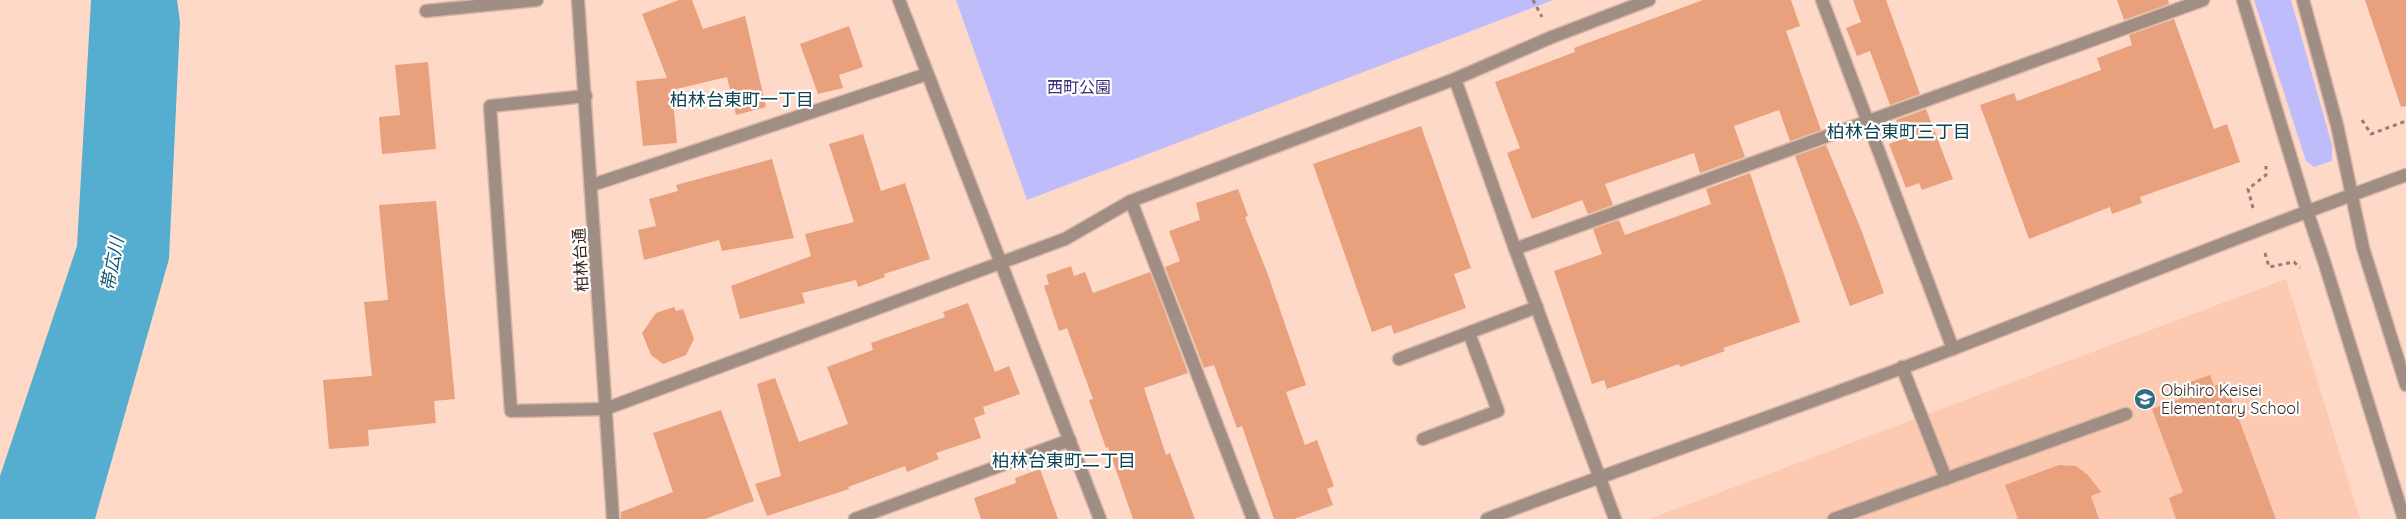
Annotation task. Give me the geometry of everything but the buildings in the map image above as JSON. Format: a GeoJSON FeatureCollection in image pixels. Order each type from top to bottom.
{"type":"FeatureCollection","features":[{"type":"Feature","properties":{"kind":"street"},"geometry":{"type":"LineString","coordinates":[[426,11],[537,0]]}},
{"type":"Feature","properties":{"kind":"street","name":"柏林台通"},"geometry":{"type":"LineString","coordinates":[[578,0],[586,96],[613,519]]}},
{"type":"Feature","properties":{"kind":"street"},"geometry":{"type":"LineString","coordinates":[[899,0],[1100,519]]}},
{"type":"Feature","properties":{"kind":"street"},"geometry":{"type":"LineString","coordinates":[[586,96],[490,106],[511,411],[605,409],[1065,238],[1131,201],[1455,79],[1552,37],[1649,0]]}},
{"type":"Feature","properties":{"kind":"street"},"geometry":{"type":"LineString","coordinates":[[1822,0],[1866,123],[1953,349]]}},
{"type":"Feature","properties":{"kind":"street"},"geometry":{"type":"LineString","coordinates":[[1515,249],[2203,0]]}},
{"type":"Feature","properties":{"kind":"street"},"geometry":{"type":"LineString","coordinates":[[2244,0],[2307,211],[2404,519]]}},
{"type":"Feature","properties":{"kind":"street"},"geometry":{"type":"LineString","coordinates":[[2303,0],[2337,125],[2363,248],[2406,385]]}},
{"type":"Feature","properties":{"kind":"street"},"geometry":{"type":"LineString","coordinates":[[592,185],[927,74]]}},
{"type":"Feature","properties":{"kind":"street"},"geometry":{"type":"LineString","coordinates":[[1455,79],[1515,249],[1615,519]]}},
{"type":"Feature","properties":{"kind":"street"},"geometry":{"type":"LineString","coordinates":[[1487,519],[1599,476],[1953,349],[2307,211],[2406,175]]}},
{"type":"Feature","properties":{"kind":"street"},"geometry":{"type":"LineString","coordinates":[[1131,201],[1253,519]]}},
{"type":"Feature","properties":{"kind":"street"},"geometry":{"type":"LineString","coordinates":[[1399,359],[1537,307]]}},
{"type":"Feature","properties":{"kind":"street"},"geometry":{"type":"LineString","coordinates":[[1423,439],[1498,411],[1469,332]]}},
{"type":"Feature","properties":{"kind":"street"},"geometry":{"type":"LineString","coordinates":[[1902,367],[1946,479]]}},
{"type":"Feature","properties":{"kind":"street"},"geometry":{"type":"LineString","coordinates":[[1834,519],[2126,414]]}},
{"type":"Feature","properties":{"kind":"street"},"geometry":{"type":"LineString","coordinates":[[855,519],[1070,440]]}},
{"type":"Feature","properties":{"kind":"path"},"geometry":{"type":"LineString","coordinates":[[2360,116],[2371,134],[2406,121]]}},
{"type":"Feature","properties":{"kind":"shaded area","name":"Obihiro Keisei Elementary School"},"geometry":{"type":"Polygon","coordinates":[[[2286,279],[2360,519],[1649,519],[2286,279]]]}},
{"type":"Feature","properties":{"kind":"green space","name":"西町公園"},"geometry":{"type":"Polygon","coordinates":[[[956,0],[1553,0],[1027,200],[956,0]]]}},
{"type":"Feature","properties":{"kind":"green space"},"geometry":{"type":"Polygon","coordinates":[[[2254,0],[2291,0],[2332,145],[2332,161],[2314,167],[2306,161],[2254,0]]]}},
{"type":"Feature","properties":{"kind":"water","name":"帯広川"},"geometry":{"type":"Polygon","coordinates":[[[91,0],[177,0],[180,22],[169,259],[95,519],[0,519],[0,476],[77,246],[91,0]]]}},
{"type":"Feature","properties":{"kind":"place","name":"Obihiro Keisei Elementary School"},"geometry":{"type":"Point","coordinates":[2145,399]}},
{"type":"Feature","properties":{"kind":"district","name":"柏林台東町一丁目"},"geometry":{"type":"Point","coordinates":[742,99]}},
{"type":"Feature","properties":{"kind":"district","name":"柏林台東町三丁目"},"geometry":{"type":"Point","coordinates":[1899,131]}},
{"type":"Feature","properties":{"kind":"district","name":"柏林台東町二丁目"},"geometry":{"type":"Point","coordinates":[1064,460]}}]}
